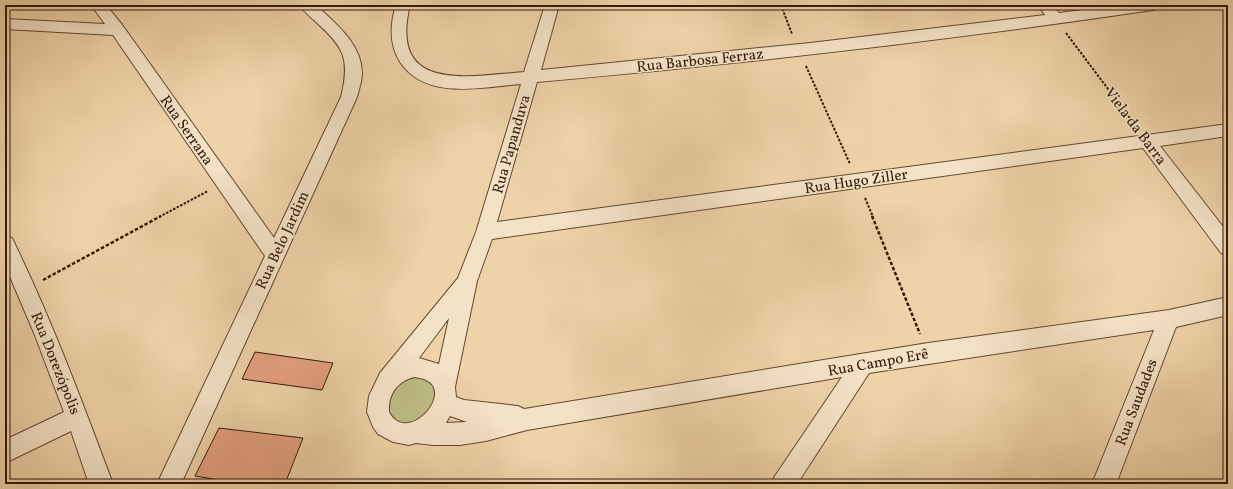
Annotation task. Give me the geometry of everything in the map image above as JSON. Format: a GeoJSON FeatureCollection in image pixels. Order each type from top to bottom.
{"type":"FeatureCollection","features":[{"type":"Feature","properties":{"kind":"street","name":"Rua Serrana"},"geometry":{"type":"LineString","coordinates":[[98,5],[118,30],[275,255]]}},
{"type":"Feature","properties":{"kind":"street","name":"Rua Belo Jardim"},"geometry":{"type":"LineString","coordinates":[[169,484],[349,97],[355,70],[352,55],[345,42],[307,5]]}},
{"type":"Feature","properties":{"kind":"street","name":"Rua Barbosa Ferraz"},"geometry":{"type":"LineString","coordinates":[[403,5],[398,27],[401,47],[408,62],[428,78],[458,83],[530,78],[799,50],[1056,20],[1153,5]]}},
{"type":"Feature","properties":{"kind":"street","name":"Rua Papanduva"},"geometry":{"type":"LineString","coordinates":[[445,394],[467,281],[485,232],[552,5]]}},
{"type":"Feature","properties":{"kind":"street"},"geometry":{"type":"LineString","coordinates":[[1045,5],[1056,20]]}},
{"type":"Feature","properties":{"kind":"street"},"geometry":{"type":"LineString","coordinates":[[5,24],[118,30]]}},
{"type":"Feature","properties":{"kind":"street","name":"Rua Hugo Ziller"},"geometry":{"type":"LineString","coordinates":[[485,232],[1228,130]]}},
{"type":"Feature","properties":{"kind":"street","name":"Viela da Barra"},"geometry":{"type":"LineString","coordinates":[[1147,141],[1228,247]]}},
{"type":"Feature","properties":{"kind":"street","name":"Rua Dorezópolis"},"geometry":{"type":"LineString","coordinates":[[5,244],[26,288],[77,416],[101,484]]}},
{"type":"Feature","properties":{"kind":"street","name":"Rua Papanduva"},"geometry":{"type":"LineString","coordinates":[[394,375],[435,320],[467,281]]}},
{"type":"Feature","properties":{"kind":"street","name":"Rua Campo Erê"},"geometry":{"type":"LineString","coordinates":[[417,432],[437,435],[462,435],[527,419],[928,353],[1169,319],[1228,306]]}},
{"type":"Feature","properties":{"kind":"street","name":"Rua Saudades"},"geometry":{"type":"LineString","coordinates":[[1104,484],[1169,319]]}},
{"type":"Feature","properties":{"kind":"street"},"geometry":{"type":"LineString","coordinates":[[783,484],[862,365]]}},
{"type":"Feature","properties":{"kind":"street"},"geometry":{"type":"LineString","coordinates":[[424,368],[433,371],[440,377],[445,394],[435,421],[427,428],[417,432],[405,433],[394,431],[385,425],[379,416],[377,405],[379,394],[385,383],[394,375],[408,369],[424,368]]}},
{"type":"Feature","properties":{"kind":"street","name":"Rua Campo Erê"},"geometry":{"type":"LineString","coordinates":[[445,394],[464,410],[527,419]]}},
{"type":"Feature","properties":{"kind":"street"},"geometry":{"type":"LineString","coordinates":[[5,452],[77,416]]}},
{"type":"Feature","properties":{"kind":"path","name":"Viela da Barra"},"geometry":{"type":"LineString","coordinates":[[1056,20],[1147,141]]}},
{"type":"Feature","properties":{"kind":"path"},"geometry":{"type":"LineString","coordinates":[[26,288],[224,182]]}},
{"type":"Feature","properties":{"kind":"shaded area"},"geometry":{"type":"Polygon","coordinates":[[[433,371],[441,413],[394,431],[379,394],[385,383],[433,371]]]}},
{"type":"Feature","properties":{"kind":"building"},"geometry":{"type":"Polygon","coordinates":[[[255,352],[333,363],[322,390],[242,379],[255,352]]]}},
{"type":"Feature","properties":{"kind":"building"},"geometry":{"type":"Polygon","coordinates":[[[219,428],[303,438],[285,484],[243,484],[195,476],[219,428]]]}}]}
